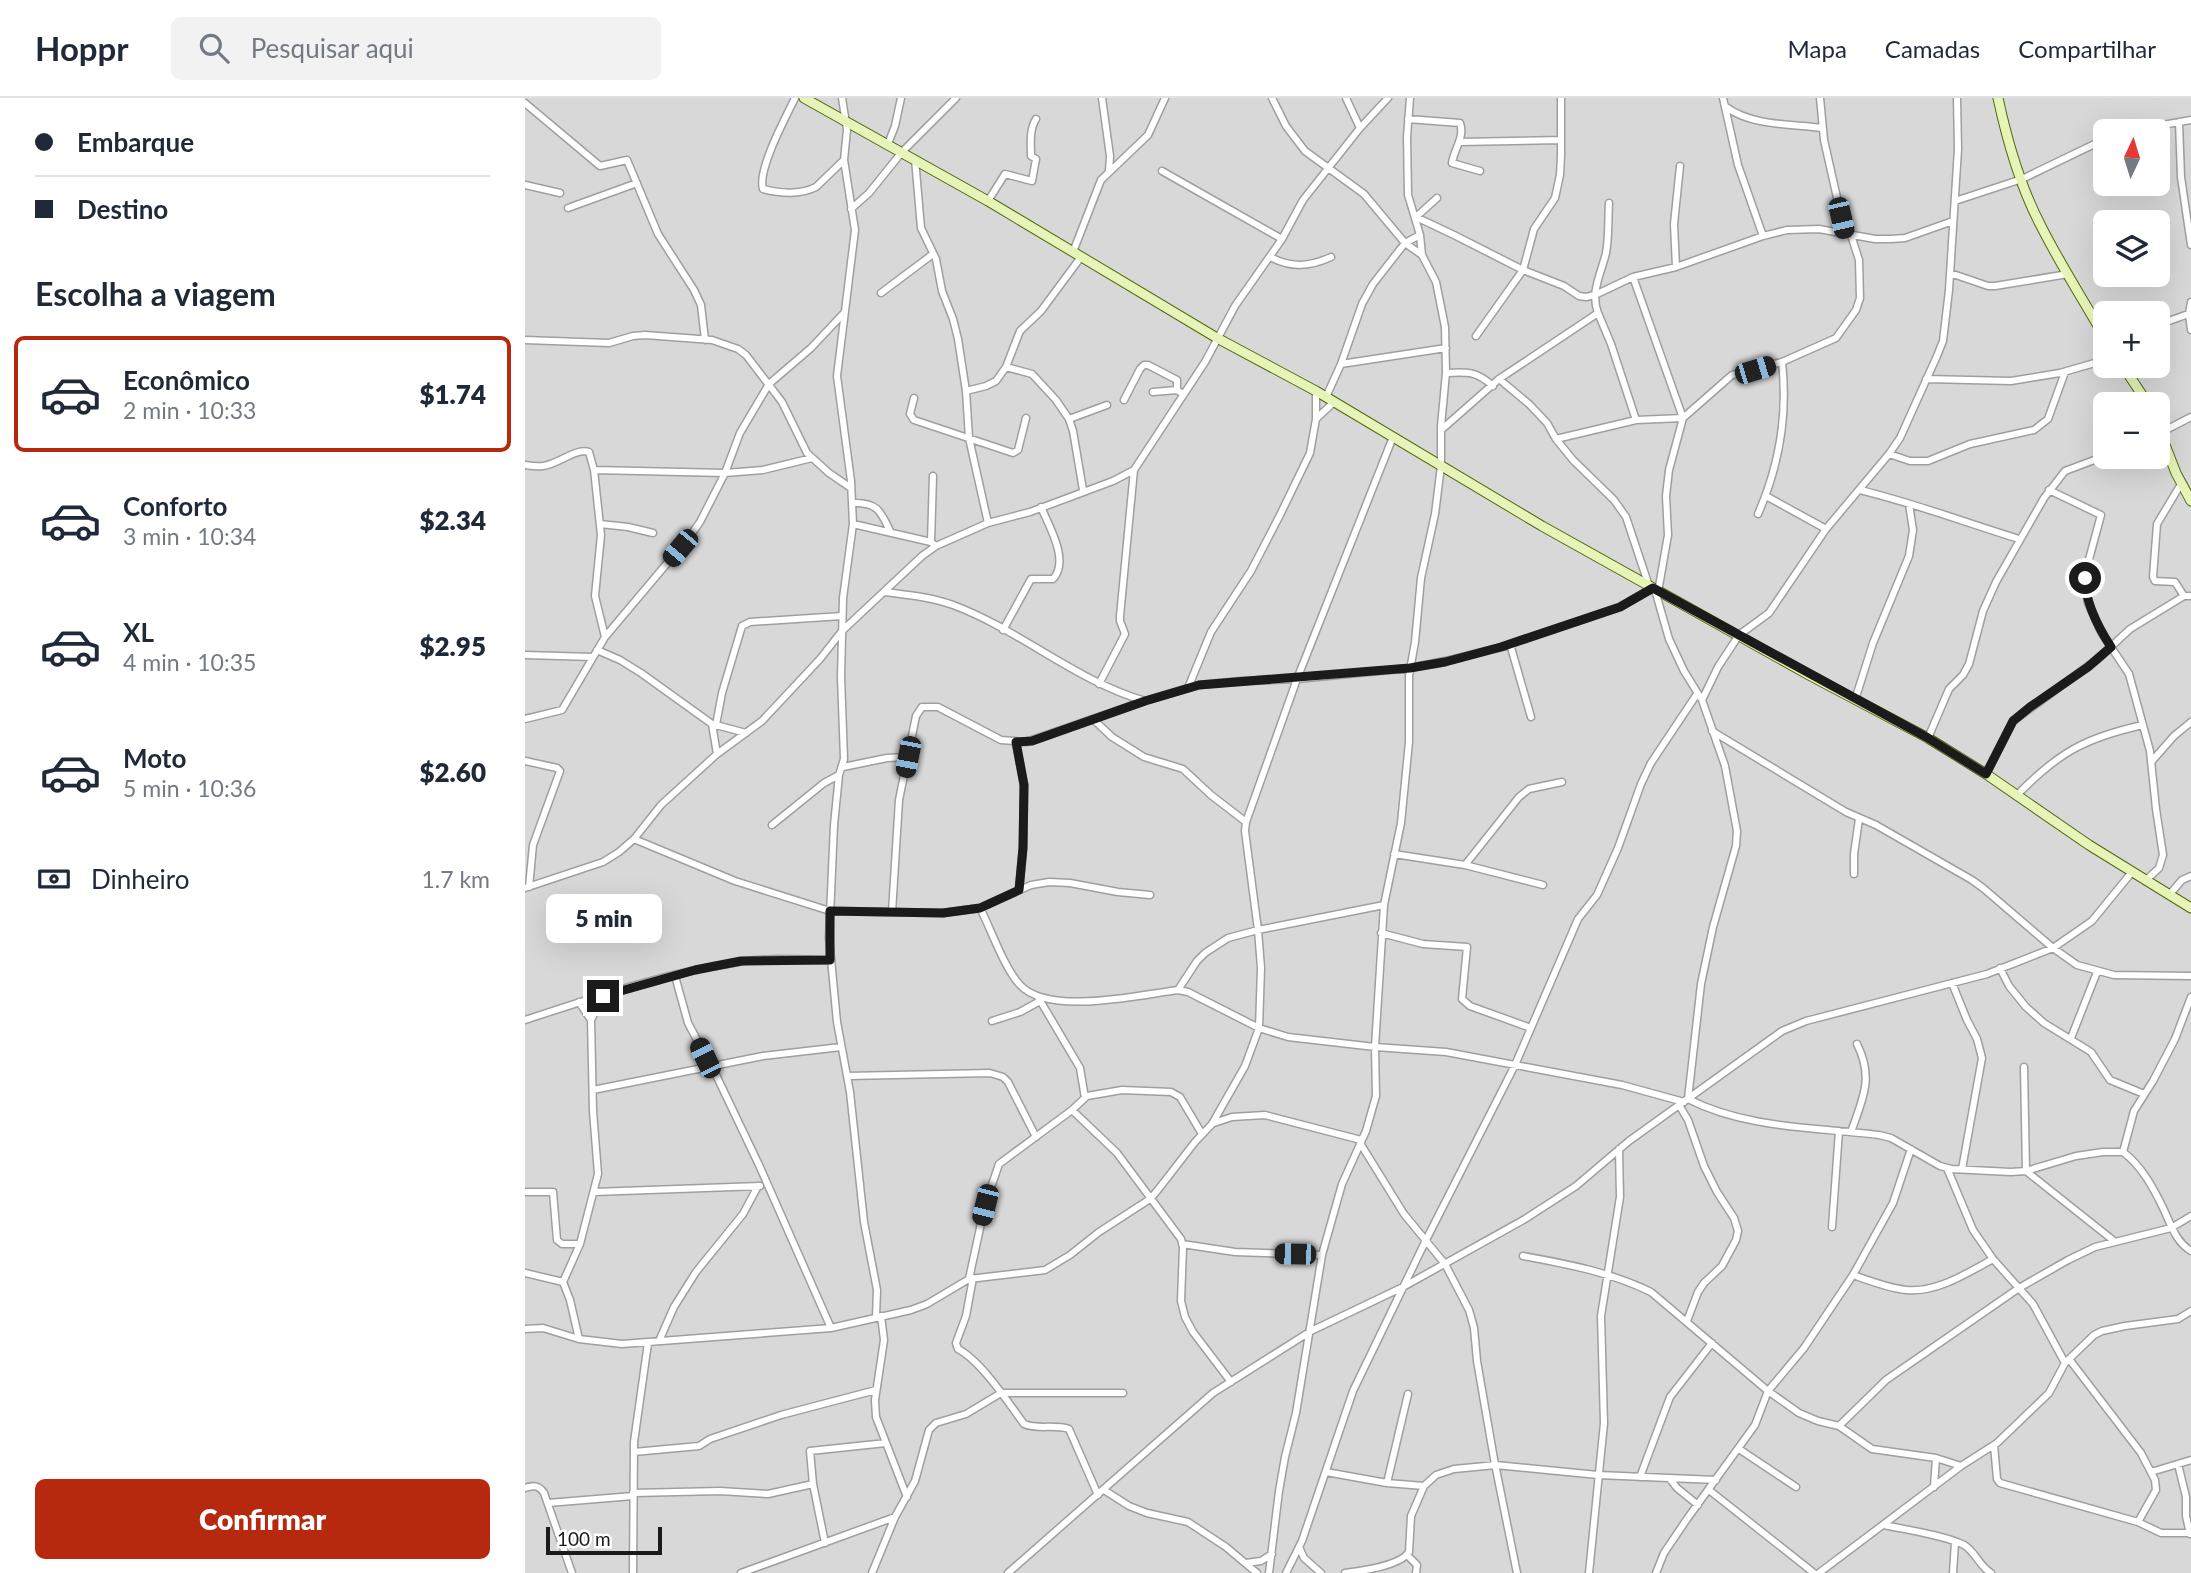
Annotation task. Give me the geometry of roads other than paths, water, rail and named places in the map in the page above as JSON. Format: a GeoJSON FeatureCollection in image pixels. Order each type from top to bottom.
{"type":"FeatureCollection","features":[{"type":"Feature","properties":{"kind":"street"},"geometry":{"type":"LineString","coordinates":[[795,98],[771,151],[761,183],[763,189],[811,190],[844,160]]}},
{"type":"Feature","properties":{"kind":"street"},"geometry":{"type":"LineString","coordinates":[[804,98],[988,201],[1217,338],[1330,399],[1542,526],[1928,738],[2145,881],[2191,908]]}},
{"type":"Feature","properties":{"kind":"street"},"geometry":{"type":"LineString","coordinates":[[842,98],[848,130],[844,160],[855,230],[837,376],[853,503],[853,524],[842,616],[844,740],[832,849],[830,960],[854,1120],[864,1222],[884,1340],[876,1390],[876,1417],[907,1497]]}},
{"type":"Feature","properties":{"kind":"street"},"geometry":{"type":"LineString","coordinates":[[888,144],[901,98]]}},
{"type":"Feature","properties":{"kind":"street"},"geometry":{"type":"LineString","coordinates":[[851,209],[869,193],[902,152],[956,98]]}},
{"type":"Feature","properties":{"kind":"street"},"geometry":{"type":"LineString","coordinates":[[1101,98],[1110,150],[1109,171]]}},
{"type":"Feature","properties":{"kind":"street"},"geometry":{"type":"LineString","coordinates":[[966,390],[996,382],[1006,367],[1020,331],[1041,311],[1077,254],[1097,188],[1109,171],[1148,135],[1165,98]]}},
{"type":"Feature","properties":{"kind":"street"},"geometry":{"type":"LineString","coordinates":[[1272,98],[1299,145],[1364,194],[1405,243],[1422,255]]}},
{"type":"Feature","properties":{"kind":"street"},"geometry":{"type":"LineString","coordinates":[[1346,98],[1360,128]]}},
{"type":"Feature","properties":{"kind":"street"},"geometry":{"type":"LineString","coordinates":[[525,761],[560,771],[533,845],[527,887],[603,862],[634,839],[661,805],[717,754],[762,721],[820,659],[842,631],[933,544],[1113,481],[1134,470],[1205,362],[1235,306],[1283,239],[1303,200],[1327,167],[1388,98]]}},
{"type":"Feature","properties":{"kind":"street"},"geometry":{"type":"LineString","coordinates":[[1269,1573],[1279,1490],[1297,1413],[1322,1255],[1342,1184],[1370,1119],[1375,1096],[1381,933],[1401,823],[1406,780],[1410,668],[1441,466],[1446,373],[1445,327],[1436,282],[1422,255],[1420,235],[1408,195],[1410,98]]}},
{"type":"Feature","properties":{"kind":"street"},"geometry":{"type":"LineString","coordinates":[[1476,336],[1523,270],[1534,229],[1555,198],[1562,140],[1561,98]]}},
{"type":"Feature","properties":{"kind":"street"},"geometry":{"type":"LineString","coordinates":[[1723,98],[1738,165],[1763,236]]}},
{"type":"Feature","properties":{"kind":"street"},"geometry":{"type":"LineString","coordinates":[[892,912],[899,800],[916,716],[919,709],[927,705],[939,707],[1001,740],[1032,741],[1188,688],[1240,681],[1297,679],[1410,668],[1445,662],[1510,644],[1620,607],[1654,589],[1668,535],[1666,496],[1669,470],[1683,418],[1732,375],[1782,362],[1836,338],[1856,310],[1860,298],[1859,260],[1848,234],[1822,128],[1820,98]]}},
{"type":"Feature","properties":{"kind":"street"},"geometry":{"type":"LineString","coordinates":[[1702,700],[1718,667],[1739,635],[1769,613],[1826,529],[1900,438],[1943,341],[1958,149],[1957,98]]}},
{"type":"Feature","properties":{"kind":"street"},"geometry":{"type":"LineString","coordinates":[[1998,98],[2003,123],[2040,225],[2093,317]]}},
{"type":"Feature","properties":{"kind":"street"},"geometry":{"type":"LineString","coordinates":[[525,103],[600,166],[627,160],[658,234],[694,290],[701,306],[705,340]]}},
{"type":"Feature","properties":{"kind":"street"},"geometry":{"type":"LineString","coordinates":[[1725,107],[1753,120],[1822,128]]}},
{"type":"Feature","properties":{"kind":"street"},"geometry":{"type":"LineString","coordinates":[[1408,118],[1460,123],[1462,126],[1459,142],[1452,163],[1480,171]]}},
{"type":"Feature","properties":{"kind":"street"},"geometry":{"type":"LineString","coordinates":[[988,201],[1005,174],[1032,181],[1035,159],[1031,156],[1031,133],[1036,119]]}},
{"type":"Feature","properties":{"kind":"street"},"geometry":{"type":"LineString","coordinates":[[2170,124],[2191,120]]}},
{"type":"Feature","properties":{"kind":"street"},"geometry":{"type":"LineString","coordinates":[[2179,122],[2181,177],[2191,245]]}},
{"type":"Feature","properties":{"kind":"street"},"geometry":{"type":"LineString","coordinates":[[1459,142],[1562,140]]}},
{"type":"Feature","properties":{"kind":"street"},"geometry":{"type":"LineString","coordinates":[[1955,201],[2022,179],[2093,145]]}},
{"type":"Feature","properties":{"kind":"street"},"geometry":{"type":"LineString","coordinates":[[915,159],[921,228],[938,266],[942,291],[958,339],[966,390],[969,439],[988,523]]}},
{"type":"Feature","properties":{"kind":"street"},"geometry":{"type":"LineString","coordinates":[[1676,267],[1674,224],[1680,166]]}},
{"type":"Feature","properties":{"kind":"street"},"geometry":{"type":"LineString","coordinates":[[1162,171],[1283,239]]}},
{"type":"Feature","properties":{"kind":"street"},"geometry":{"type":"LineString","coordinates":[[568,208],[637,183]]}},
{"type":"Feature","properties":{"kind":"street"},"geometry":{"type":"LineString","coordinates":[[525,185],[560,193]]}},
{"type":"Feature","properties":{"kind":"street"},"geometry":{"type":"LineString","coordinates":[[1416,218],[1437,198]]}},
{"type":"Feature","properties":{"kind":"street"},"geometry":{"type":"LineString","coordinates":[[1609,203],[1605,255],[1595,295],[1598,313],[1636,420]]}},
{"type":"Feature","properties":{"kind":"street"},"geometry":{"type":"LineString","coordinates":[[1416,218],[1523,270],[1564,286],[1579,296],[1595,295],[1633,276],[1676,267],[1787,230],[1806,229],[1891,240],[1905,238],[1953,221]]}},
{"type":"Feature","properties":{"kind":"street"},"geometry":{"type":"LineString","coordinates":[[1316,419],[1330,399],[1368,293],[1405,243],[1420,235]]}},
{"type":"Feature","properties":{"kind":"street"},"geometry":{"type":"LineString","coordinates":[[881,293],[933,254]]}},
{"type":"Feature","properties":{"kind":"street"},"geometry":{"type":"LineString","coordinates":[[1270,257],[1293,265],[1308,265],[1331,257]]}},
{"type":"Feature","properties":{"kind":"street"},"geometry":{"type":"LineString","coordinates":[[1950,273],[1989,286],[2068,274]]}},
{"type":"Feature","properties":{"kind":"street"},"geometry":{"type":"LineString","coordinates":[[1633,276],[1683,418]]}},
{"type":"Feature","properties":{"kind":"street"},"geometry":{"type":"LineString","coordinates":[[2191,302],[2191,330]]}},
{"type":"Feature","properties":{"kind":"street"},"geometry":{"type":"LineString","coordinates":[[1441,430],[1499,379],[1598,313]]}},
{"type":"Feature","properties":{"kind":"street"},"geometry":{"type":"LineString","coordinates":[[2170,320],[2190,313]]}},
{"type":"Feature","properties":{"kind":"street"},"geometry":{"type":"LineString","coordinates":[[525,719],[562,710],[605,637],[700,522],[725,473],[740,433],[769,384],[811,348],[843,314]]}},
{"type":"Feature","properties":{"kind":"street"},"geometry":{"type":"LineString","coordinates":[[525,340],[609,343],[645,335],[712,340],[738,349],[746,355],[782,402],[801,444],[812,458],[851,488]]}},
{"type":"Feature","properties":{"kind":"street"},"geometry":{"type":"LineString","coordinates":[[1342,364],[1446,348]]}},
{"type":"Feature","properties":{"kind":"street"},"geometry":{"type":"LineString","coordinates":[[1758,514],[1779,455],[1783,417],[1782,362]]}},
{"type":"Feature","properties":{"kind":"street"},"geometry":{"type":"LineString","coordinates":[[1926,379],[2011,381],[2065,372],[2093,364]]}},
{"type":"Feature","properties":{"kind":"street"},"geometry":{"type":"LineString","coordinates":[[1124,400],[1144,365],[1177,380],[1177,390]]}},
{"type":"Feature","properties":{"kind":"street"},"geometry":{"type":"LineString","coordinates":[[1006,367],[1032,374],[1069,419],[1083,490]]}},
{"type":"Feature","properties":{"kind":"street"},"geometry":{"type":"LineString","coordinates":[[1446,373],[1470,372],[1482,376],[1493,386]]}},
{"type":"Feature","properties":{"kind":"street"},"geometry":{"type":"LineString","coordinates":[[1889,454],[1910,461],[1928,461],[1970,444],[2034,430],[2048,419],[2065,372]]}},
{"type":"Feature","properties":{"kind":"street"},"geometry":{"type":"LineString","coordinates":[[1499,379],[1547,423],[1573,460],[1614,500],[1626,517],[1654,589],[1669,639],[1702,700],[1727,773],[1737,839],[1700,984],[1684,1102],[1705,1166],[1717,1192],[1734,1218],[1738,1231],[1722,1266],[1704,1283],[1694,1300],[1688,1321]]}},
{"type":"Feature","properties":{"kind":"street"},"geometry":{"type":"LineString","coordinates":[[1153,392],[1177,390],[1184,396]]}},
{"type":"Feature","properties":{"kind":"street"},"geometry":{"type":"LineString","coordinates":[[1188,688],[1211,632],[1251,571],[1310,453],[1316,419],[1316,391]]}},
{"type":"Feature","properties":{"kind":"street"},"geometry":{"type":"LineString","coordinates":[[913,398],[910,417],[969,439],[1016,452],[1026,418]]}},
{"type":"Feature","properties":{"kind":"street"},"geometry":{"type":"LineString","coordinates":[[1069,419],[1107,405]]}},
{"type":"Feature","properties":{"kind":"street"},"geometry":{"type":"LineString","coordinates":[[2170,429],[2191,417]]}},
{"type":"Feature","properties":{"kind":"street"},"geometry":{"type":"LineString","coordinates":[[1556,439],[1636,420],[1683,418]]}},
{"type":"Feature","properties":{"kind":"street"},"geometry":{"type":"LineString","coordinates":[[525,1328],[543,1328],[579,1339],[611,1344],[831,1328],[911,1310],[927,1304],[971,1278],[1045,1270],[1150,1199],[1212,1124],[1245,1066],[1259,1028],[1261,968],[1246,822],[1297,679],[1393,437]]}},
{"type":"Feature","properties":{"kind":"street"},"geometry":{"type":"LineString","coordinates":[[525,464],[544,466],[580,451],[589,452],[594,470],[601,545],[595,596],[605,637]]}},
{"type":"Feature","properties":{"kind":"street"},"geometry":{"type":"LineString","coordinates":[[594,470],[725,473],[763,470],[782,463],[812,458]]}},
{"type":"Feature","properties":{"kind":"street"},"geometry":{"type":"LineString","coordinates":[[1928,738],[1949,689],[1963,675],[1969,664],[1983,611],[2019,539],[2049,490],[2065,471],[2093,460]]}},
{"type":"Feature","properties":{"kind":"street"},"geometry":{"type":"LineString","coordinates":[[2170,460],[2191,501]]}},
{"type":"Feature","properties":{"kind":"street"},"geometry":{"type":"LineString","coordinates":[[1099,684],[1125,634],[1119,621],[1134,470]]}},
{"type":"Feature","properties":{"kind":"street"},"geometry":{"type":"LineString","coordinates":[[933,476],[933,544]]}},
{"type":"Feature","properties":{"kind":"street"},"geometry":{"type":"LineString","coordinates":[[1986,774],[2013,721],[2088,667],[2130,629],[2188,596],[2175,582],[2155,581],[2153,577],[2157,524],[2181,484]]}},
{"type":"Feature","properties":{"kind":"street"},"geometry":{"type":"LineString","coordinates":[[1860,490],[2019,539]]}},
{"type":"Feature","properties":{"kind":"street"},"geometry":{"type":"LineString","coordinates":[[2049,490],[2101,515],[2086,572],[2085,587],[2088,603],[2101,632],[2129,674],[2152,761],[2163,855],[2159,868],[2145,881]]}},
{"type":"Feature","properties":{"kind":"street"},"geometry":{"type":"LineString","coordinates":[[1766,496],[1826,529]]}},
{"type":"Feature","properties":{"kind":"street"},"geometry":{"type":"LineString","coordinates":[[853,503],[869,503],[874,506],[880,511],[891,533]]}},
{"type":"Feature","properties":{"kind":"street"},"geometry":{"type":"LineString","coordinates":[[1855,700],[1873,643],[1909,556],[1913,530],[1909,504]]}},
{"type":"Feature","properties":{"kind":"street"},"geometry":{"type":"LineString","coordinates":[[1003,629],[1031,579],[1053,579],[1057,575],[1058,549],[1041,507]]}},
{"type":"Feature","properties":{"kind":"street"},"geometry":{"type":"LineString","coordinates":[[600,524],[653,533]]}},
{"type":"Feature","properties":{"kind":"street"},"geometry":{"type":"LineString","coordinates":[[853,524],[933,544]]}},
{"type":"Feature","properties":{"kind":"street"},"geometry":{"type":"LineString","coordinates":[[885,592],[952,605],[1003,629],[1099,684],[1145,701]]}},
{"type":"Feature","properties":{"kind":"street"},"geometry":{"type":"LineString","coordinates":[[717,754],[714,725],[742,626],[750,622],[842,616]]}},
{"type":"Feature","properties":{"kind":"street"},"geometry":{"type":"LineString","coordinates":[[1510,644],[1531,717]]}},
{"type":"Feature","properties":{"kind":"street"},"geometry":{"type":"LineString","coordinates":[[525,655],[595,654],[620,660],[714,725],[746,733]]}},
{"type":"Feature","properties":{"kind":"street"},"geometry":{"type":"LineString","coordinates":[[1286,1573],[1299,1547],[1353,1391],[1425,1241],[1515,1065],[1578,919],[1597,895],[1651,763],[1697,694]]}},
{"type":"Feature","properties":{"kind":"street"},"geometry":{"type":"LineString","coordinates":[[1125,695],[1129,708]]}},
{"type":"Feature","properties":{"kind":"street"},"geometry":{"type":"LineString","coordinates":[[1094,720],[1112,737],[1145,757],[1183,769],[1246,822]]}},
{"type":"Feature","properties":{"kind":"street"},"geometry":{"type":"LineString","coordinates":[[2152,761],[2174,736],[2191,723]]}},
{"type":"Feature","properties":{"kind":"street"},"geometry":{"type":"LineString","coordinates":[[2016,796],[2041,771],[2083,744],[2112,732],[2143,725]]}},
{"type":"Feature","properties":{"kind":"street"},"geometry":{"type":"LineString","coordinates":[[1712,732],[1983,888],[2077,965],[2097,972],[2139,977],[2191,976]]}},
{"type":"Feature","properties":{"kind":"street"},"geometry":{"type":"LineString","coordinates":[[1016,742],[1024,785],[1019,890]]}},
{"type":"Feature","properties":{"kind":"street"},"geometry":{"type":"LineString","coordinates":[[843,767],[887,758],[908,757]]}},
{"type":"Feature","properties":{"kind":"street"},"geometry":{"type":"LineString","coordinates":[[772,825],[824,783],[839,775]]}},
{"type":"Feature","properties":{"kind":"street"},"geometry":{"type":"LineString","coordinates":[[1465,865],[1519,797],[1529,789],[1562,782]]}},
{"type":"Feature","properties":{"kind":"street"},"geometry":{"type":"LineString","coordinates":[[1854,874],[1859,819]]}},
{"type":"Feature","properties":{"kind":"street"},"geometry":{"type":"LineString","coordinates":[[634,839],[735,881],[830,911],[943,913],[980,908],[1031,885],[1048,882],[1150,895]]}},
{"type":"Feature","properties":{"kind":"street"},"geometry":{"type":"LineString","coordinates":[[1394,854],[1465,865],[1543,885]]}},
{"type":"Feature","properties":{"kind":"street"},"geometry":{"type":"LineString","coordinates":[[1008,1573],[1213,1393],[1311,1331],[1403,1287],[1525,1219],[1576,1186],[1619,1149],[1792,1026],[1952,983],[2053,948],[2092,921],[2132,872]]}},
{"type":"Feature","properties":{"kind":"street"},"geometry":{"type":"LineString","coordinates":[[2169,895],[2182,880],[2191,876]]}},
{"type":"Feature","properties":{"kind":"street"},"geometry":{"type":"LineString","coordinates":[[1178,990],[1197,961],[1228,938],[1384,905]]}},
{"type":"Feature","properties":{"kind":"street"},"geometry":{"type":"LineString","coordinates":[[980,908],[1010,970],[1021,986],[1039,999],[1080,1068],[1085,1098]]}},
{"type":"Feature","properties":{"kind":"street"},"geometry":{"type":"LineString","coordinates":[[1381,933],[1423,943],[1467,947],[1462,999],[1470,1006],[1531,1028]]}},
{"type":"Feature","properties":{"kind":"street"},"geometry":{"type":"LineString","coordinates":[[525,1020],[579,1002],[741,961],[830,960]]}},
{"type":"Feature","properties":{"kind":"street"},"geometry":{"type":"LineString","coordinates":[[2000,968],[2009,986],[2027,1007],[2044,1023],[2091,1052],[2109,1080],[2144,1094]]}},
{"type":"Feature","properties":{"kind":"street"},"geometry":{"type":"LineString","coordinates":[[2071,1038],[2097,972]]}},
{"type":"Feature","properties":{"kind":"street"},"geometry":{"type":"LineString","coordinates":[[675,976],[688,1023],[768,1186],[831,1328]]}},
{"type":"Feature","properties":{"kind":"street"},"geometry":{"type":"LineString","coordinates":[[1952,983],[1977,1039],[1982,1058],[1962,1169]]}},
{"type":"Feature","properties":{"kind":"street"},"geometry":{"type":"LineString","coordinates":[[992,1021],[1020,1013],[1039,999],[1063,1002],[1178,990],[1200,997],[1259,1028],[1288,1037],[1445,1052],[1656,1093],[1735,1118],[1891,1138],[1947,1168],[2026,1171],[2076,1156],[2123,1152],[2138,1166],[2164,1210],[2171,1228],[2191,1251]]}},
{"type":"Feature","properties":{"kind":"street"},"geometry":{"type":"LineString","coordinates":[[579,1339],[563,1282],[580,1244],[598,1174],[591,1020],[603,996]]}},
{"type":"Feature","properties":{"kind":"street"},"geometry":{"type":"LineString","coordinates":[[2123,1152],[2134,1111],[2175,1039],[2191,997]]}},
{"type":"Feature","properties":{"kind":"street"},"geometry":{"type":"LineString","coordinates":[[579,1002],[591,1020]]}},
{"type":"Feature","properties":{"kind":"street"},"geometry":{"type":"LineString","coordinates":[[1851,1132],[1866,1086],[1864,1059],[1857,1044]]}},
{"type":"Feature","properties":{"kind":"street"},"geometry":{"type":"LineString","coordinates":[[593,1090],[763,1056],[841,1047]]}},
{"type":"Feature","properties":{"kind":"street"},"geometry":{"type":"LineString","coordinates":[[2024,1067],[2026,1171]]}},
{"type":"Feature","properties":{"kind":"street"},"geometry":{"type":"LineString","coordinates":[[847,1076],[999,1075],[1008,1082],[1036,1137]]}},
{"type":"Feature","properties":{"kind":"street"},"geometry":{"type":"LineString","coordinates":[[1202,1134],[1180,1097],[1171,1092],[1122,1090],[1089,1095],[1073,1110],[1003,1161],[996,1169],[985,1205],[971,1278],[970,1302],[957,1347],[1001,1393],[1024,1424],[1069,1429],[1101,1493],[1147,1513],[1188,1521],[1226,1547],[1257,1573]]}},
{"type":"Feature","properties":{"kind":"street"},"geometry":{"type":"LineString","coordinates":[[1073,1110],[1117,1153],[1174,1229],[1182,1244],[1181,1301],[1185,1317],[1231,1382]]}},
{"type":"Feature","properties":{"kind":"street"},"geometry":{"type":"LineString","coordinates":[[1212,1124],[1232,1117],[1265,1115],[1361,1142],[1404,1214],[1445,1264],[1474,1328],[1477,1361],[1517,1573]]}},
{"type":"Feature","properties":{"kind":"street"},"geometry":{"type":"LineString","coordinates":[[1832,1227],[1839,1130]]}},
{"type":"Feature","properties":{"kind":"street"},"geometry":{"type":"LineString","coordinates":[[1589,1573],[1604,1423],[1601,1316],[1619,1197],[1619,1149]]}},
{"type":"Feature","properties":{"kind":"street"},"geometry":{"type":"LineString","coordinates":[[1656,1573],[1664,1553],[1755,1425],[1768,1391],[1804,1348],[1853,1275],[1893,1203],[1911,1149]]}},
{"type":"Feature","properties":{"kind":"street"},"geometry":{"type":"LineString","coordinates":[[1947,1168],[1973,1230],[2042,1319],[2067,1361],[2141,1453],[2157,1485],[2138,1522]]}},
{"type":"Feature","properties":{"kind":"street"},"geometry":{"type":"LineString","coordinates":[[2026,1171],[2114,1241]]}},
{"type":"Feature","properties":{"kind":"street"},"geometry":{"type":"LineString","coordinates":[[659,1341],[674,1307],[696,1272],[743,1214],[758,1186]]}},
{"type":"Feature","properties":{"kind":"street"},"geometry":{"type":"LineString","coordinates":[[594,1192],[768,1186]]}},
{"type":"Feature","properties":{"kind":"street"},"geometry":{"type":"LineString","coordinates":[[525,1192],[553,1192],[557,1240],[562,1244],[580,1244]]}},
{"type":"Feature","properties":{"kind":"street"},"geometry":{"type":"LineString","coordinates":[[1839,1426],[1886,1380],[2019,1288],[2068,1259],[2095,1247],[2171,1228],[2191,1216]]}},
{"type":"Feature","properties":{"kind":"street"},"geometry":{"type":"LineString","coordinates":[[1182,1244],[1235,1252],[1322,1255]]}},
{"type":"Feature","properties":{"kind":"street"},"geometry":{"type":"LineString","coordinates":[[1523,1256],[1607,1273],[1651,1292],[1768,1391],[1799,1413],[1839,1426],[1872,1449],[1936,1458],[1961,1466]]}},
{"type":"Feature","properties":{"kind":"street"},"geometry":{"type":"LineString","coordinates":[[1853,1275],[1898,1289],[1924,1289],[1944,1283],[1993,1259]]}},
{"type":"Feature","properties":{"kind":"street"},"geometry":{"type":"LineString","coordinates":[[525,1273],[563,1282]]}},
{"type":"Feature","properties":{"kind":"street"},"geometry":{"type":"LineString","coordinates":[[1709,1490],[1817,1573],[1834,1563],[1961,1466],[1994,1446],[2049,1394],[2067,1361],[2085,1342],[2102,1331],[2178,1319],[2191,1311]]}},
{"type":"Feature","properties":{"kind":"street"},"geometry":{"type":"LineString","coordinates":[[559,1333],[575,1322]]}},
{"type":"Feature","properties":{"kind":"street"},"geometry":{"type":"LineString","coordinates":[[633,1573],[634,1452],[648,1343]]}},
{"type":"Feature","properties":{"kind":"street"},"geometry":{"type":"LineString","coordinates":[[1640,1477],[1670,1397],[1712,1343]]}},
{"type":"Feature","properties":{"kind":"street"},"geometry":{"type":"LineString","coordinates":[[634,1452],[699,1446],[710,1439],[781,1415],[876,1390]]}},
{"type":"Feature","properties":{"kind":"street"},"geometry":{"type":"LineString","coordinates":[[872,1573],[895,1517],[915,1481],[931,1426],[966,1415],[1001,1393],[1123,1393]]}},
{"type":"Feature","properties":{"kind":"street"},"geometry":{"type":"LineString","coordinates":[[1387,1483],[1408,1394]]}},
{"type":"Feature","properties":{"kind":"street"},"geometry":{"type":"LineString","coordinates":[[825,1543],[813,1484],[810,1451],[886,1443]]}},
{"type":"Feature","properties":{"kind":"street"},"geometry":{"type":"LineString","coordinates":[[1994,1446],[1997,1479],[2000,1483],[2138,1522],[2161,1533],[2190,1534],[2188,1500],[2178,1464]]}},
{"type":"Feature","properties":{"kind":"street"},"geometry":{"type":"LineString","coordinates":[[1739,1448],[1796,1487]]}},
{"type":"Feature","properties":{"kind":"street"},"geometry":{"type":"LineString","coordinates":[[1934,1487],[1936,1458]]}},
{"type":"Feature","properties":{"kind":"street"},"geometry":{"type":"LineString","coordinates":[[2151,1472],[2191,1460]]}},
{"type":"Feature","properties":{"kind":"street"},"geometry":{"type":"LineString","coordinates":[[1345,1573],[1405,1558],[1411,1516],[1424,1486],[1436,1475],[1454,1469],[1496,1465],[1598,1475],[1716,1480]]}},
{"type":"Feature","properties":{"kind":"street"},"geometry":{"type":"LineString","coordinates":[[1326,1472],[1387,1483],[1424,1486]]}},
{"type":"Feature","properties":{"kind":"street"},"geometry":{"type":"LineString","coordinates":[[1670,1479],[1697,1505]]}},
{"type":"Feature","properties":{"kind":"street"},"geometry":{"type":"LineString","coordinates":[[548,1503],[633,1494],[768,1494],[813,1484]]}},
{"type":"Feature","properties":{"kind":"street"},"geometry":{"type":"LineString","coordinates":[[1111,1484],[1114,1497]]}},
{"type":"Feature","properties":{"kind":"street"},"geometry":{"type":"LineString","coordinates":[[525,1488],[540,1487],[572,1573]]}},
{"type":"Feature","properties":{"kind":"street"},"geometry":{"type":"LineString","coordinates":[[745,1573],[895,1517]]}},
{"type":"Feature","properties":{"kind":"street"},"geometry":{"type":"LineString","coordinates":[[1884,1525],[1955,1542],[1969,1549],[1981,1566],[1991,1573]]}},
{"type":"Feature","properties":{"kind":"street"},"geometry":{"type":"LineString","coordinates":[[1953,1573],[1955,1542]]}},
{"type":"Feature","properties":{"kind":"street"},"geometry":{"type":"LineString","coordinates":[[1299,1547],[1304,1558],[1321,1573]]}},
{"type":"Feature","properties":{"kind":"street"},"geometry":{"type":"LineString","coordinates":[[1245,1563],[1261,1561],[1272,1554]]}},
{"type":"Feature","properties":{"kind":"street"},"geometry":{"type":"LineString","coordinates":[[1407,1555],[1417,1564],[1416,1573]]}},
{"type":"Feature","properties":{"kind":"street"},"geometry":{"type":"LineString","coordinates":[[1292,1559],[1304,1558]]}},
{"type":"Feature","properties":{"kind":"street"},"geometry":{"type":"LineString","coordinates":[[1834,1563],[1835,1573]]}}]}
